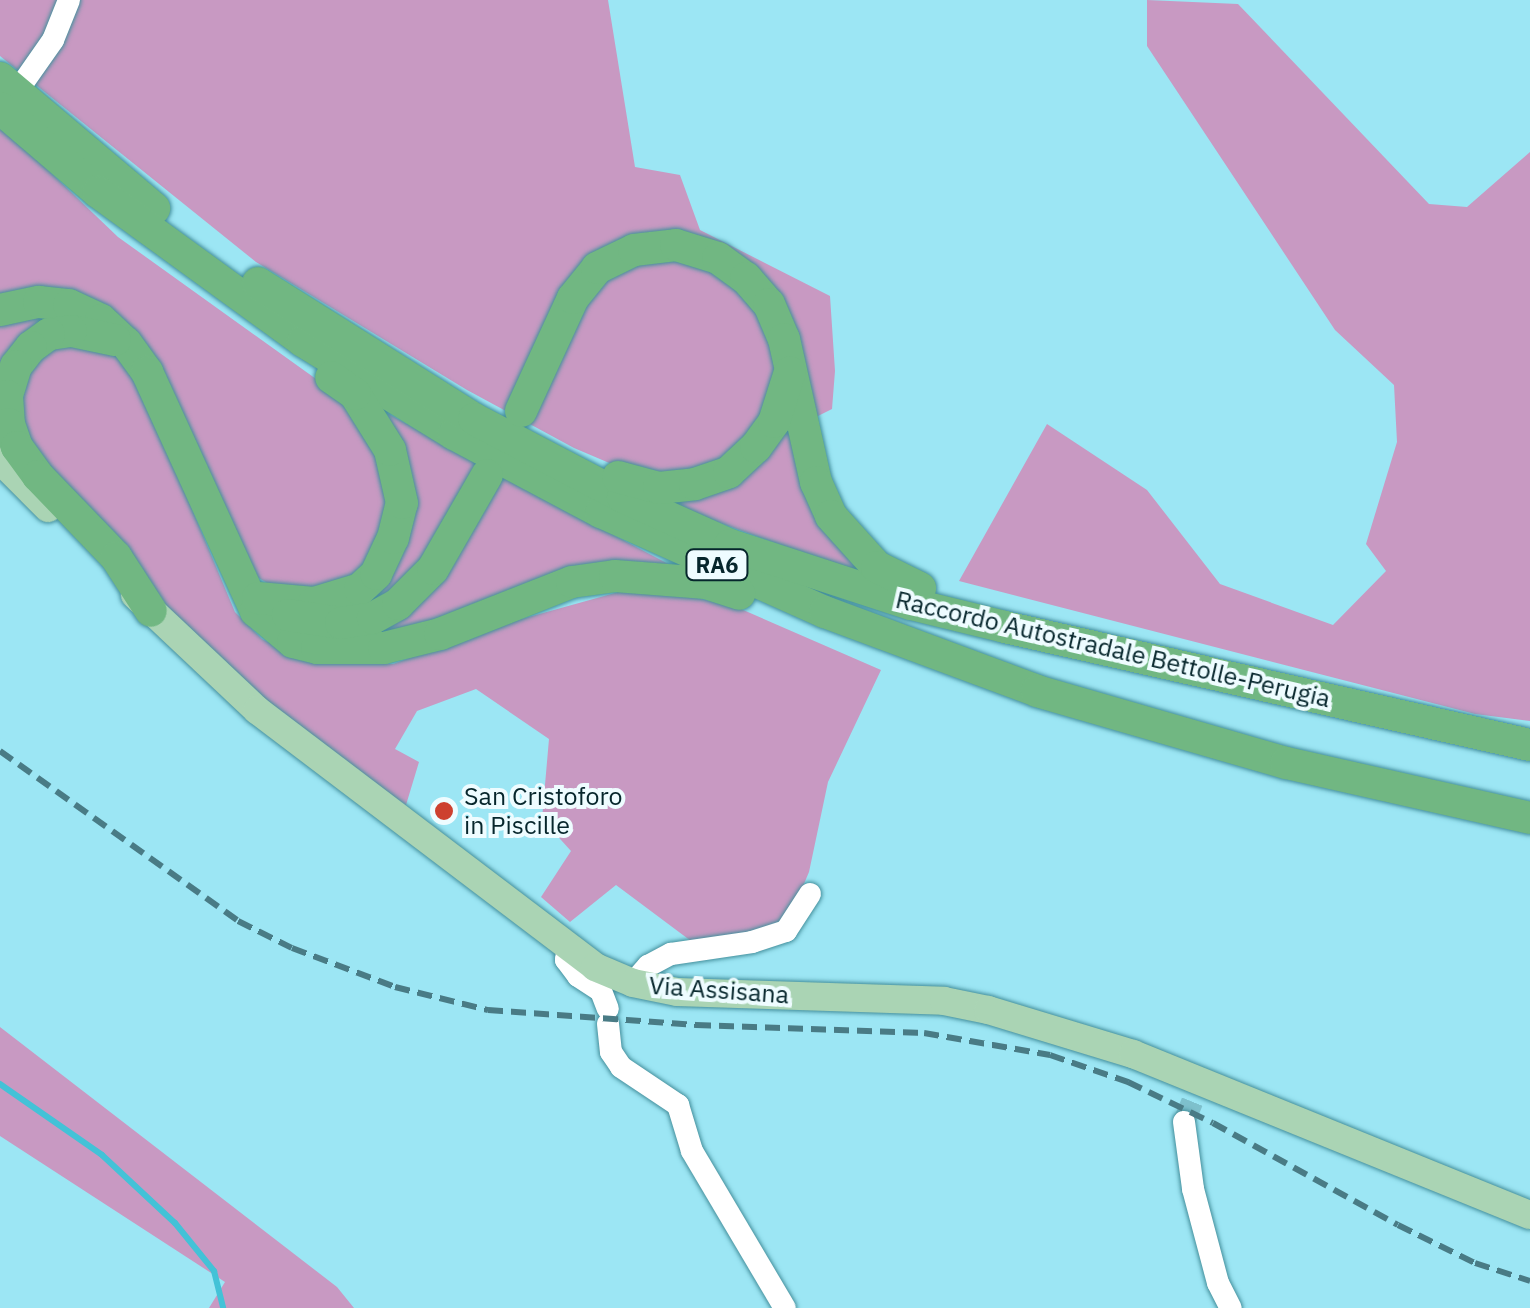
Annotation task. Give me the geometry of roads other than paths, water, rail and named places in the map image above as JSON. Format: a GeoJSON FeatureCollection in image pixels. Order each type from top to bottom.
{"type":"FeatureCollection","features":[{"type":"Feature","properties":{"kind":"highway","name":"Raccordo Autostradale Bettolle-Perugia"},"geometry":{"type":"LineString","coordinates":[[12,79],[157,210],[363,352],[474,419],[622,497],[730,545],[911,604],[1530,745]]}},
{"type":"Feature","properties":{"kind":"highway","name":"RA6"},"geometry":{"type":"LineString","coordinates":[[0,108],[98,192],[227,289],[353,374],[454,434],[601,512],[734,572],[1038,691],[1286,763],[1530,818]]}},
{"type":"Feature","properties":{"kind":"highway"},"geometry":{"type":"LineString","coordinates":[[98,192],[148,246],[355,394],[390,450],[402,503],[393,538],[376,574],[360,589],[314,603],[249,589]]}},
{"type":"Feature","properties":{"kind":"highway"},"geometry":{"type":"LineString","coordinates":[[522,411],[573,298],[597,268],[634,250],[676,245],[718,258],[746,278],[769,304],[784,339],[816,482],[832,516],[877,567],[921,588],[1009,614],[1237,666],[1305,694]]}},
{"type":"Feature","properties":{"kind":"highway"},"geometry":{"type":"LineString","coordinates":[[0,310],[39,302],[69,305],[101,320],[126,343],[146,372],[256,611],[293,642],[346,650],[384,648],[440,634],[572,582],[615,576],[706,583],[943,669],[1038,691]]}},
{"type":"Feature","properties":{"kind":"highway"},"geometry":{"type":"LineString","coordinates":[[126,343],[90,332],[49,334],[8,372],[8,424],[17,447],[38,476],[116,557],[151,611]]}},
{"type":"Feature","properties":{"kind":"highway"},"geometry":{"type":"LineString","coordinates":[[363,352],[441,383],[620,478],[659,488],[694,484],[729,472],[756,447],[774,422],[790,372]]}},
{"type":"Feature","properties":{"kind":"highway"},"geometry":{"type":"LineString","coordinates":[[249,589],[285,614],[313,622],[373,618],[398,604],[433,569],[487,475]]}},
{"type":"Feature","properties":{"kind":"main road","name":"Via Assisana"},"geometry":{"type":"LineString","coordinates":[[4,472],[256,710],[595,967],[633,983],[677,992],[944,1001],[1028,1020],[1193,1102],[1530,1215]]}},
{"type":"Feature","properties":{"kind":"street"},"geometry":{"type":"LineString","coordinates":[[12,79],[53,40],[70,0]]}},
{"type":"Feature","properties":{"kind":"street"},"geometry":{"type":"LineString","coordinates":[[633,983],[648,966],[671,954],[752,942],[786,931],[810,894]]}},
{"type":"Feature","properties":{"kind":"street"},"geometry":{"type":"LineString","coordinates":[[568,948],[566,960],[578,976],[601,991],[611,1052],[621,1067],[678,1105],[692,1151],[786,1308]]}},
{"type":"Feature","properties":{"kind":"street"},"geometry":{"type":"LineString","coordinates":[[1193,1102],[1192,1189],[1218,1283],[1231,1308]]}},
{"type":"Feature","properties":{"kind":"waterway"},"geometry":{"type":"LineString","coordinates":[[0,1084],[102,1155],[175,1223],[214,1271],[223,1308]]}},
{"type":"Feature","properties":{"kind":"tunnel"},"geometry":{"type":"LineString","coordinates":[[1184,1122],[1192,1102]]}},
{"type":"Feature","properties":{"kind":"railway"},"geometry":{"type":"LineString","coordinates":[[0,751],[238,921],[292,948],[395,987],[488,1010],[696,1025],[924,1033],[1050,1055],[1128,1082],[1213,1123],[1398,1225],[1475,1263],[1530,1281]]}},
{"type":"Feature","properties":{"kind":"place","name":"San Cristoforo in Piscille"},"geometry":{"type":"Point","coordinates":[444,811]}}]}
